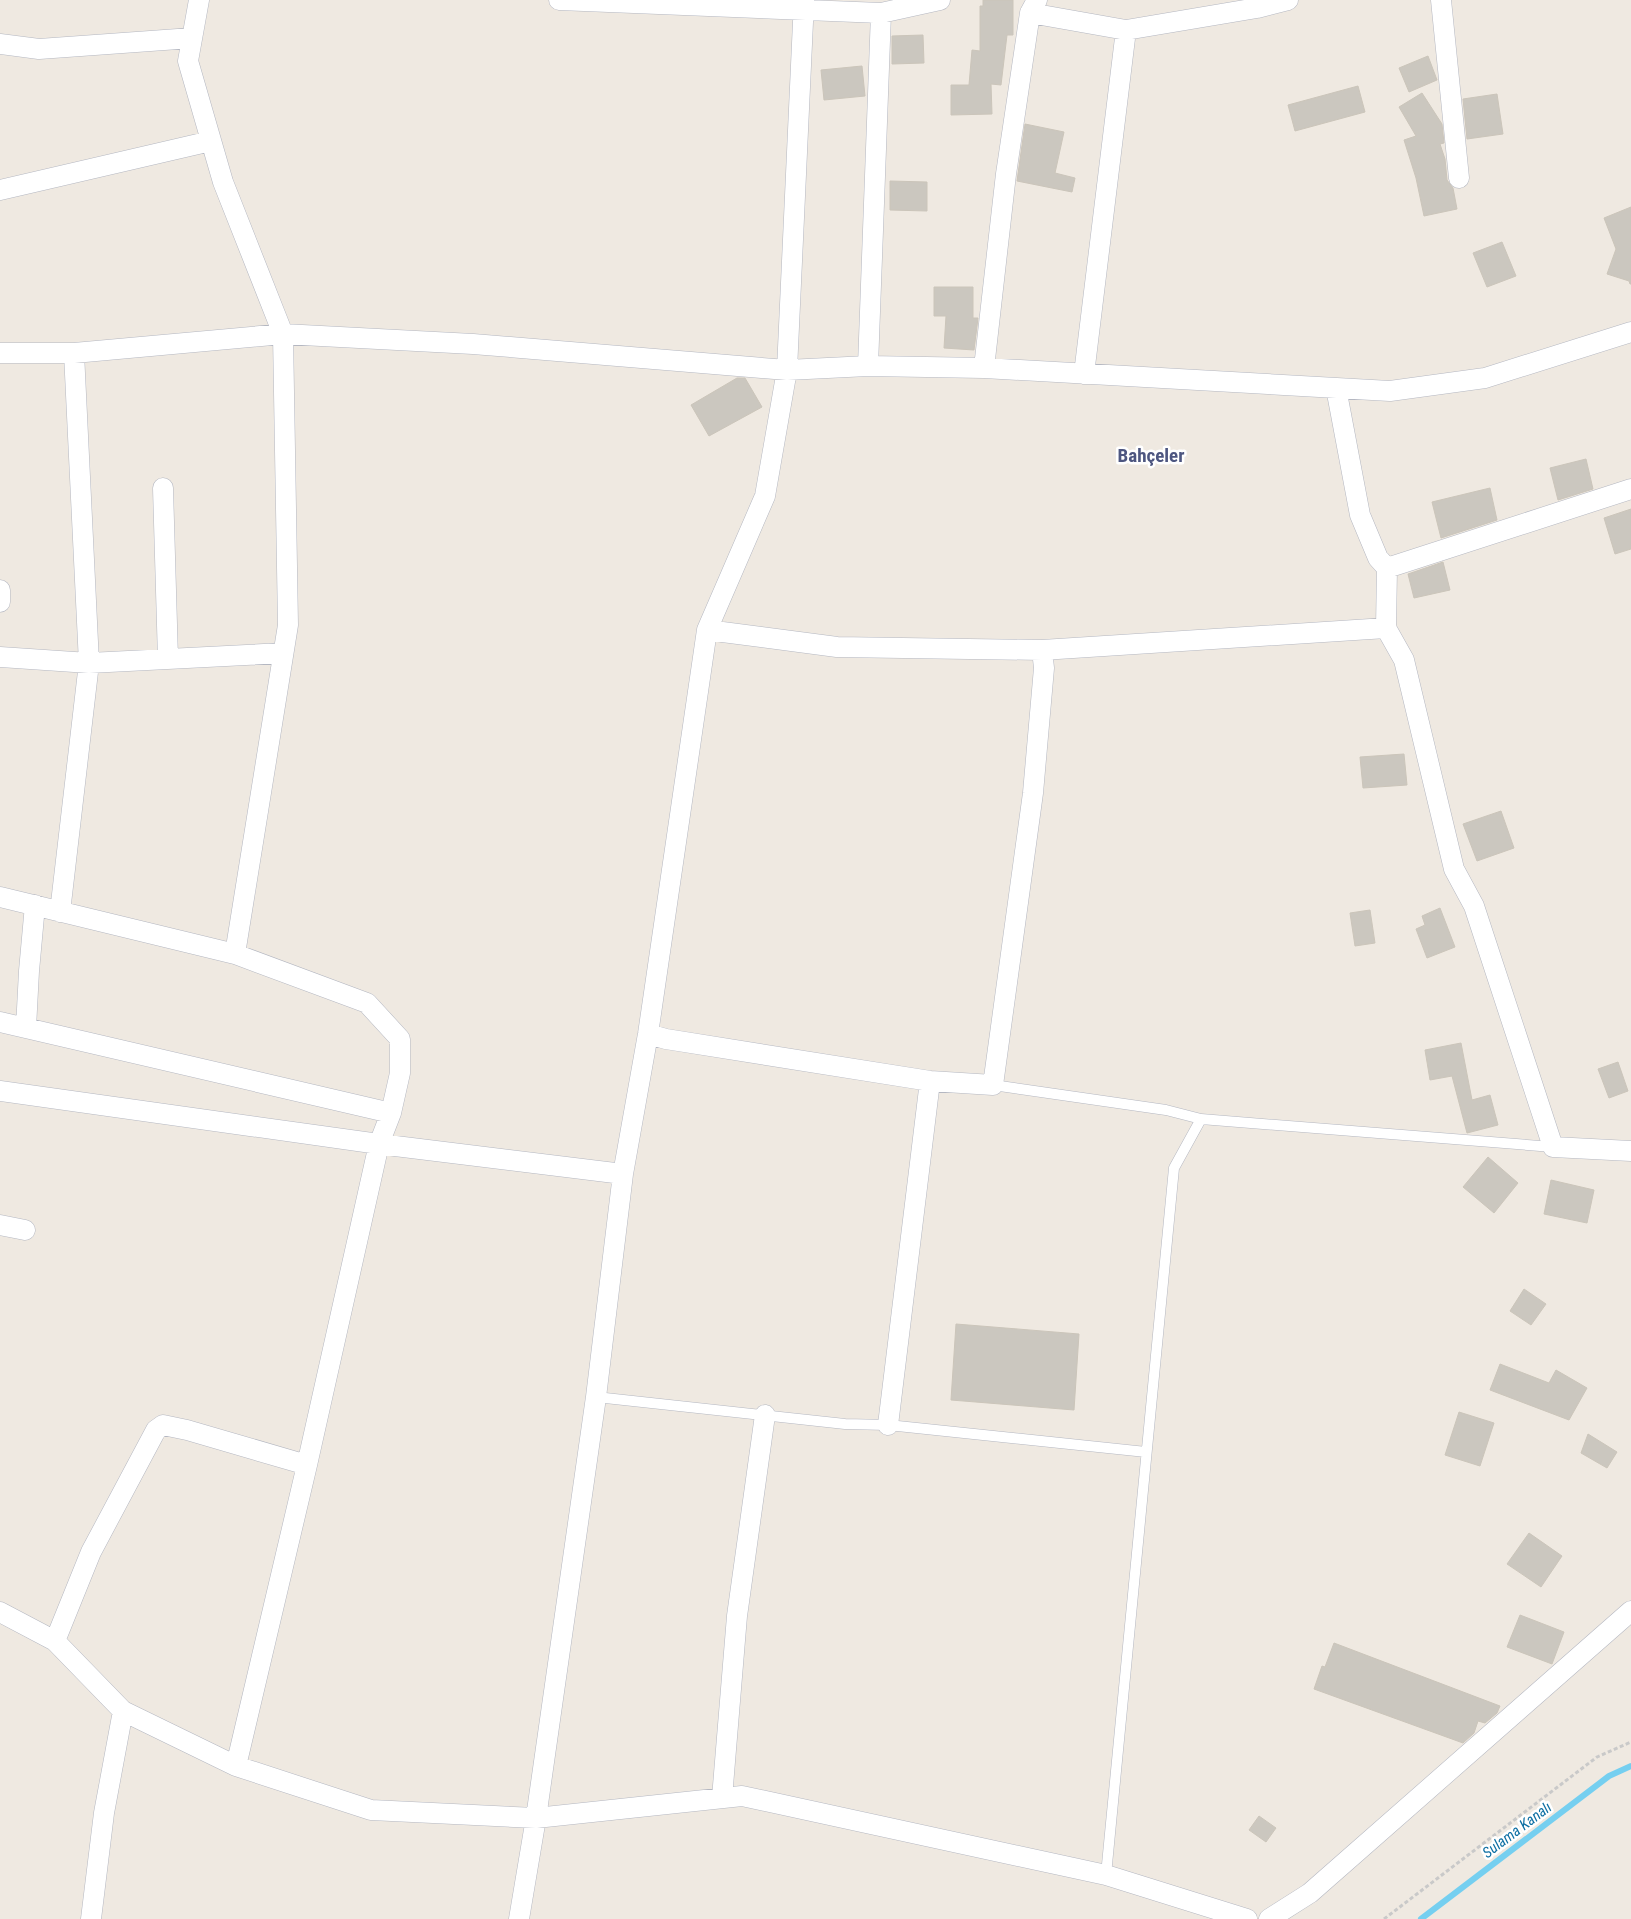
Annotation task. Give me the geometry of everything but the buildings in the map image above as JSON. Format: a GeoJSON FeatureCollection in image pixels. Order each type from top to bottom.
{"type":"FeatureCollection","features":[{"type":"Feature","properties":{"kind":"street"},"geometry":{"type":"LineString","coordinates":[[199,0],[188,61],[223,182],[283,334],[288,625],[235,954]]}},
{"type":"Feature","properties":{"kind":"street"},"geometry":{"type":"LineString","coordinates":[[559,0],[804,5],[881,13],[940,0]]}},
{"type":"Feature","properties":{"kind":"street"},"geometry":{"type":"LineString","coordinates":[[984,368],[1006,174],[1034,6],[1126,30],[1257,8],[1288,0]]}},
{"type":"Feature","properties":{"kind":"street"},"geometry":{"type":"LineString","coordinates":[[1441,0],[1460,178]]}},
{"type":"Feature","properties":{"kind":"street"},"geometry":{"type":"LineString","coordinates":[[519,1919],[536,1818],[596,1397],[623,1174],[648,1034],[707,630],[765,496],[787,370],[804,5]]}},
{"type":"Feature","properties":{"kind":"street"},"geometry":{"type":"LineString","coordinates":[[868,366],[881,13]]}},
{"type":"Feature","properties":{"kind":"street"},"geometry":{"type":"LineString","coordinates":[[1084,374],[1126,30]]}},
{"type":"Feature","properties":{"kind":"street"},"geometry":{"type":"LineString","coordinates":[[0,44],[38,49],[192,38]]}},
{"type":"Feature","properties":{"kind":"street"},"geometry":{"type":"LineString","coordinates":[[0,190],[211,141]]}},
{"type":"Feature","properties":{"kind":"street"},"geometry":{"type":"LineString","coordinates":[[0,353],[74,353],[283,334],[472,344],[787,370],[868,366],[984,368],[1390,392],[1484,378],[1631,332]]}},
{"type":"Feature","properties":{"kind":"street"},"geometry":{"type":"LineString","coordinates":[[60,912],[89,662],[74,353]]}},
{"type":"Feature","properties":{"kind":"street"},"geometry":{"type":"LineString","coordinates":[[1336,388],[1360,515],[1378,558],[1387,568],[1386,628],[1404,660],[1454,869],[1474,906],[1553,1147],[1631,1151]]}},
{"type":"Feature","properties":{"kind":"street"},"geometry":{"type":"LineString","coordinates":[[163,488],[168,659]]}},
{"type":"Feature","properties":{"kind":"street"},"geometry":{"type":"LineString","coordinates":[[1387,568],[1631,489]]}},
{"type":"Feature","properties":{"kind":"street"},"geometry":{"type":"LineString","coordinates":[[0,590],[0,602]]}},
{"type":"Feature","properties":{"kind":"street"},"geometry":{"type":"LineString","coordinates":[[707,630],[837,646],[1042,650],[1386,628]]}},
{"type":"Feature","properties":{"kind":"street"},"geometry":{"type":"LineString","coordinates":[[648,1034],[666,1039],[930,1081],[993,1085],[1034,793],[1044,668],[1042,650]]}},
{"type":"Feature","properties":{"kind":"street"},"geometry":{"type":"LineString","coordinates":[[0,657],[89,662],[283,653]]}},
{"type":"Feature","properties":{"kind":"street"},"geometry":{"type":"LineString","coordinates":[[0,897],[235,954],[367,1003],[400,1039],[400,1074],[391,1113],[379,1144],[308,1464],[236,1766]]}},
{"type":"Feature","properties":{"kind":"street"},"geometry":{"type":"LineString","coordinates":[[26,1028],[28,971],[35,905]]}},
{"type":"Feature","properties":{"kind":"street"},"geometry":{"type":"LineString","coordinates":[[0,1022],[391,1113]]}},
{"type":"Feature","properties":{"kind":"street"},"geometry":{"type":"LineString","coordinates":[[888,1425],[930,1081]]}},
{"type":"Feature","properties":{"kind":"street"},"geometry":{"type":"LineString","coordinates":[[0,1091],[379,1144],[623,1174]]}},
{"type":"Feature","properties":{"kind":"street"},"geometry":{"type":"LineString","coordinates":[[0,1225],[25,1230]]}},
{"type":"Feature","properties":{"kind":"street"},"geometry":{"type":"LineString","coordinates":[[722,1798],[737,1616],[766,1415]]}},
{"type":"Feature","properties":{"kind":"street"},"geometry":{"type":"LineString","coordinates":[[55,1641],[91,1552],[156,1430],[163,1425],[308,1464]]}},
{"type":"Feature","properties":{"kind":"street"},"geometry":{"type":"LineString","coordinates":[[1269,1919],[1310,1893],[1631,1611]]}},
{"type":"Feature","properties":{"kind":"street"},"geometry":{"type":"LineString","coordinates":[[0,1612],[55,1641],[123,1711],[236,1766],[371,1810],[536,1818],[742,1796],[1106,1875],[1247,1919]]}},
{"type":"Feature","properties":{"kind":"street"},"geometry":{"type":"LineString","coordinates":[[91,1919],[104,1813],[123,1711]]}},
{"type":"Feature","properties":{"kind":"lane"},"geometry":{"type":"LineString","coordinates":[[993,1085],[1166,1110],[1201,1119],[1553,1147]]}},
{"type":"Feature","properties":{"kind":"lane"},"geometry":{"type":"LineString","coordinates":[[1106,1875],[1174,1168],[1201,1119]]}},
{"type":"Feature","properties":{"kind":"lane"},"geometry":{"type":"LineString","coordinates":[[596,1397],[845,1424],[888,1425],[1146,1452]]}},
{"type":"Feature","properties":{"kind":"path"},"geometry":{"type":"LineString","coordinates":[[1384,1919],[1597,1757],[1631,1742]]}},
{"type":"Feature","properties":{"kind":"waterway","name":"Sulama Kanalı"},"geometry":{"type":"LineString","coordinates":[[1421,1919],[1609,1776],[1631,1766]]}},
{"type":"Feature","properties":{"kind":"district","name":"Bahçeler"},"geometry":{"type":"Point","coordinates":[1151,455]}}]}
